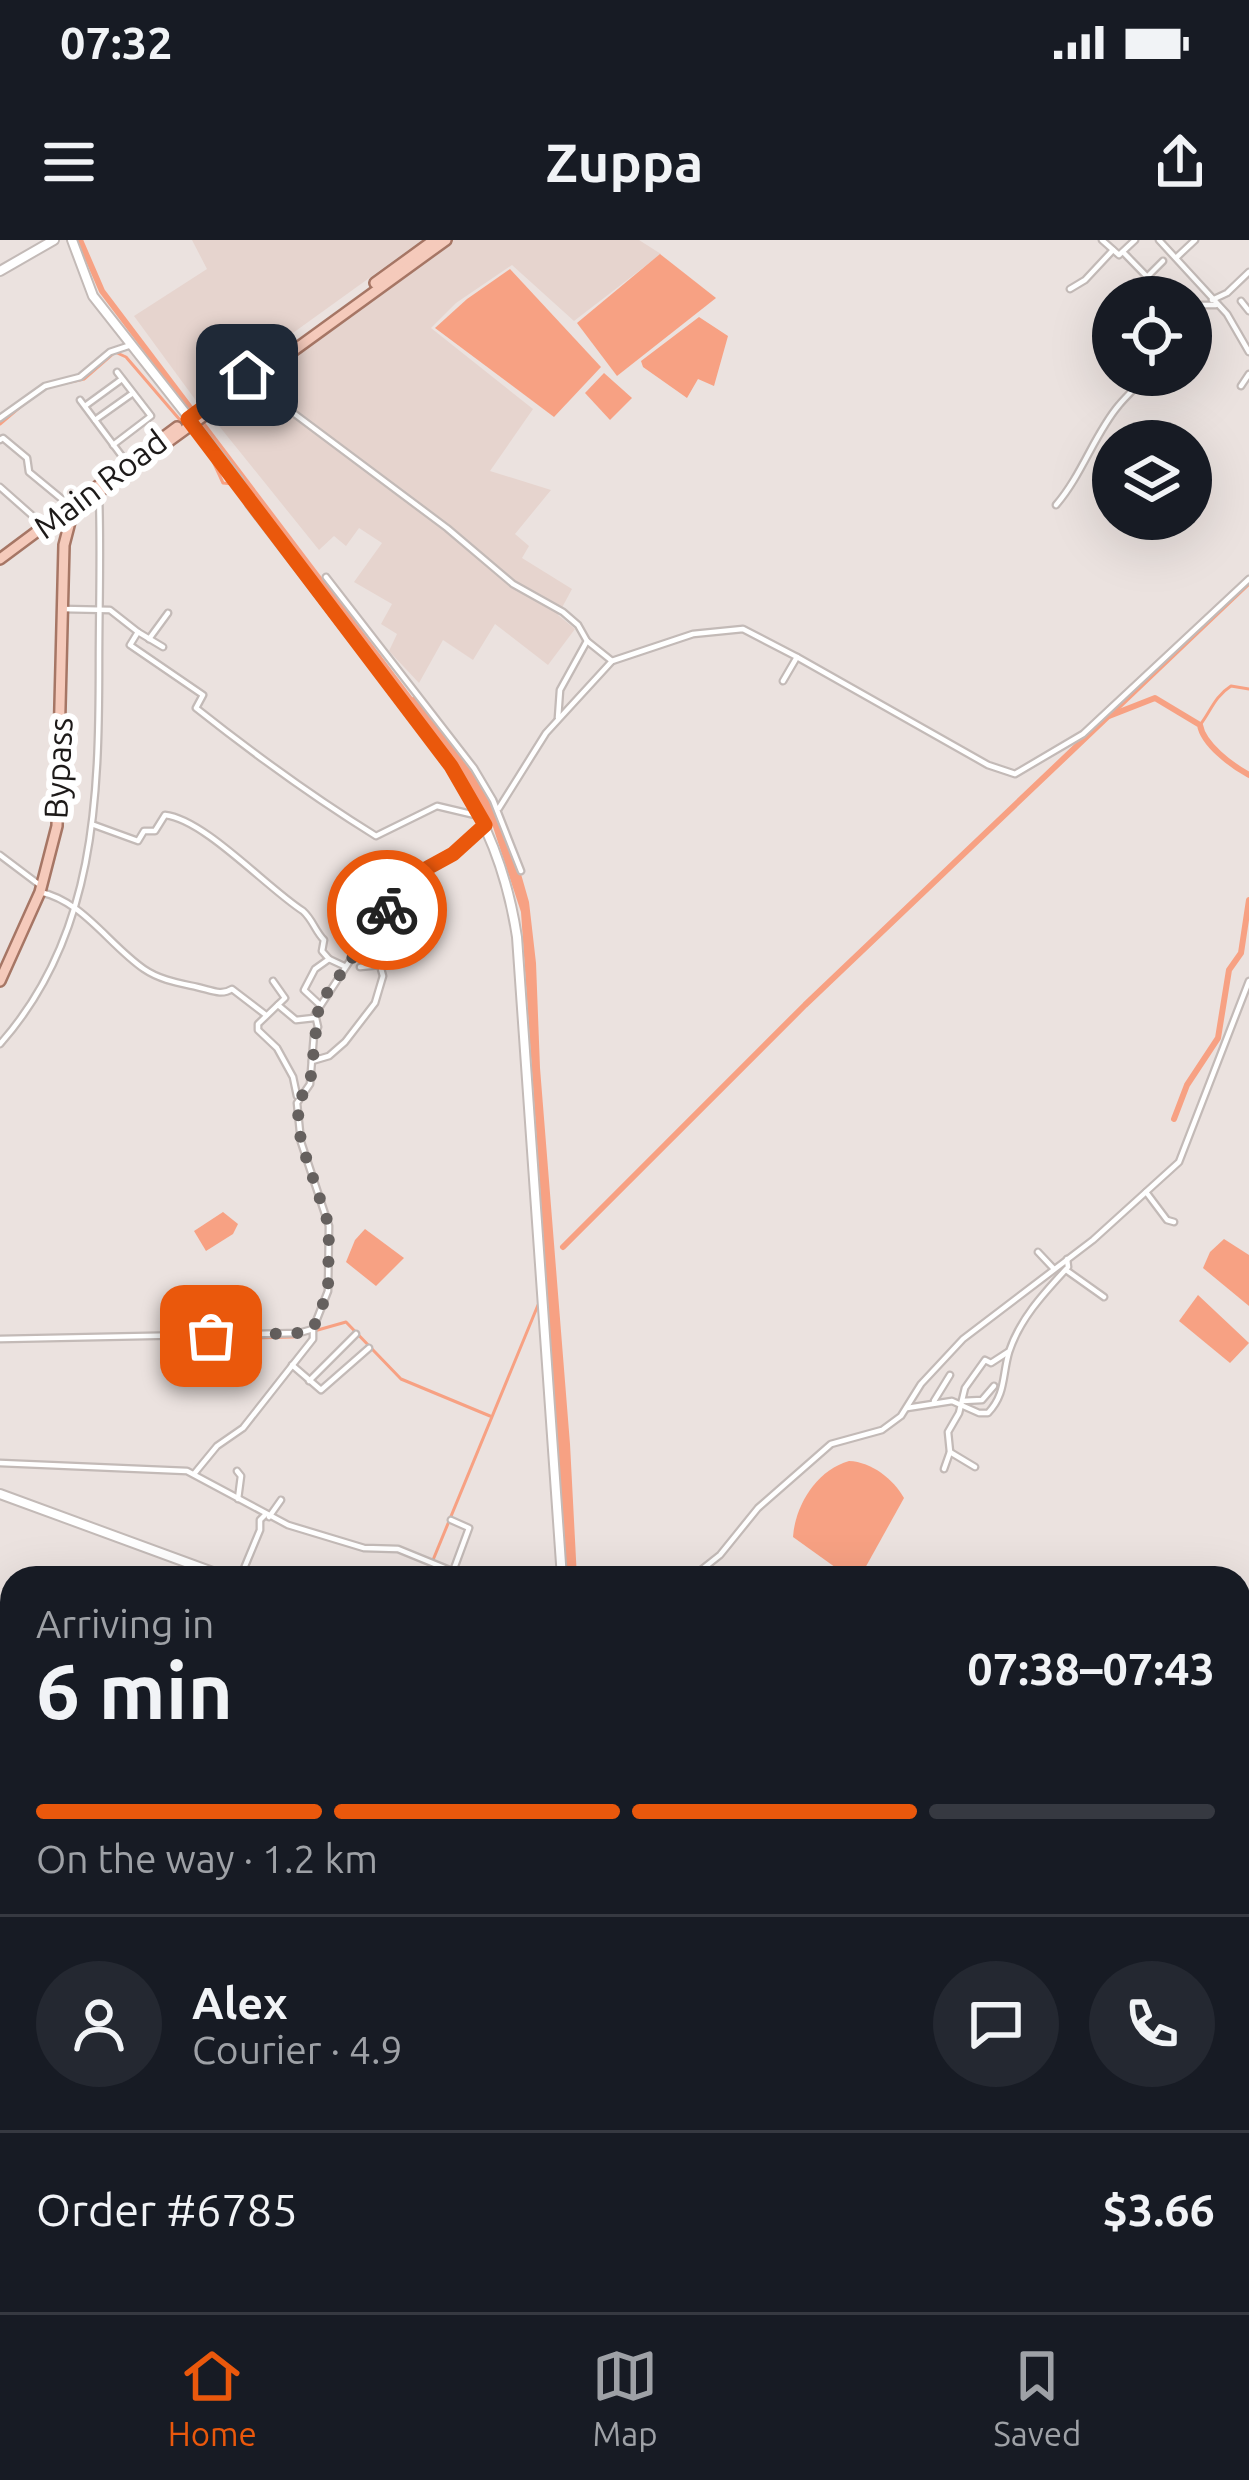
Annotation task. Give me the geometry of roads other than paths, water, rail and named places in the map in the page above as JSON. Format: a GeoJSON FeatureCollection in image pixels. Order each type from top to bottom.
{"type":"FeatureCollection","features":[{"type":"Feature","properties":{"kind":"main road"},"geometry":{"type":"LineString","coordinates":[[0,271],[54,240]]}},
{"type":"Feature","properties":{"kind":"main road"},"geometry":{"type":"LineString","coordinates":[[72,240],[93,296],[193,418],[451,766],[483,821],[511,895],[561,1566]]}},
{"type":"Feature","properties":{"kind":"main road","name":"Main Road"},"geometry":{"type":"LineString","coordinates":[[0,559],[434,240]]}},
{"type":"Feature","properties":{"kind":"main road","name":"Main Road"},"geometry":{"type":"LineString","coordinates":[[193,418],[446,240]]}},
{"type":"Feature","properties":{"kind":"main road","name":"Main Road"},"geometry":{"type":"LineString","coordinates":[[94,496],[129,466]]}},
{"type":"Feature","properties":{"kind":"main road","name":"Bypass"},"geometry":{"type":"LineString","coordinates":[[0,980],[50,857],[58,804],[64,545],[70,518],[94,496]]}},
{"type":"Feature","properties":{"kind":"main road"},"geometry":{"type":"LineString","coordinates":[[44,526],[64,545]]}},
{"type":"Feature","properties":{"kind":"main road"},"geometry":{"type":"LineString","coordinates":[[0,1494],[196,1566]]}},
{"type":"Feature","properties":{"kind":"street"},"geometry":{"type":"LineString","coordinates":[[1102,240],[1147,276]]}},
{"type":"Feature","properties":{"kind":"street"},"geometry":{"type":"LineString","coordinates":[[1124,253],[1135,240]]}},
{"type":"Feature","properties":{"kind":"street"},"geometry":{"type":"LineString","coordinates":[[1159,240],[1227,314],[1249,352]]}},
{"type":"Feature","properties":{"kind":"street"},"geometry":{"type":"LineString","coordinates":[[1177,257],[1195,240]]}},
{"type":"Feature","properties":{"kind":"street"},"geometry":{"type":"LineString","coordinates":[[1070,289],[1085,280],[1112,250]]}},
{"type":"Feature","properties":{"kind":"street"},"geometry":{"type":"LineString","coordinates":[[1149,276],[1163,261]]}},
{"type":"Feature","properties":{"kind":"street"},"geometry":{"type":"LineString","coordinates":[[1214,303],[1249,272]]}},
{"type":"Feature","properties":{"kind":"street"},"geometry":{"type":"LineString","coordinates":[[1241,301],[1249,311]]}},
{"type":"Feature","properties":{"kind":"street"},"geometry":{"type":"LineString","coordinates":[[0,418],[45,386],[80,377],[110,352],[131,345]]}},
{"type":"Feature","properties":{"kind":"street"},"geometry":{"type":"LineString","coordinates":[[1241,386],[1249,374]]}},
{"type":"Feature","properties":{"kind":"street"},"geometry":{"type":"LineString","coordinates":[[113,445],[152,416],[120,375],[82,403],[113,445],[129,466]]}},
{"type":"Feature","properties":{"kind":"street"},"geometry":{"type":"LineString","coordinates":[[250,380],[514,584],[563,612],[612,661]]}},
{"type":"Feature","properties":{"kind":"street"},"geometry":{"type":"LineString","coordinates":[[95,420],[133,392]]}},
{"type":"Feature","properties":{"kind":"street"},"geometry":{"type":"LineString","coordinates":[[1056,505],[1129,396]]}},
{"type":"Feature","properties":{"kind":"street"},"geometry":{"type":"LineString","coordinates":[[0,440],[27,458],[28,472],[70,506]]}},
{"type":"Feature","properties":{"kind":"street"},"geometry":{"type":"LineString","coordinates":[[0,487],[44,526]]}},
{"type":"Feature","properties":{"kind":"street"},"geometry":{"type":"LineString","coordinates":[[0,1044],[34,995],[74,907],[94,825],[100,608],[94,496]]}},
{"type":"Feature","properties":{"kind":"street"},"geometry":{"type":"LineString","coordinates":[[326,578],[464,754],[497,810],[521,871]]}},
{"type":"Feature","properties":{"kind":"street"},"geometry":{"type":"LineString","coordinates":[[497,810],[558,719],[612,661],[693,634],[738,629],[797,656],[988,765],[1015,774],[1083,734],[1249,579]]}},
{"type":"Feature","properties":{"kind":"street"},"geometry":{"type":"LineString","coordinates":[[62,609],[110,610],[163,647]]}},
{"type":"Feature","properties":{"kind":"street"},"geometry":{"type":"LineString","coordinates":[[149,640],[168,613]]}},
{"type":"Feature","properties":{"kind":"street"},"geometry":{"type":"LineString","coordinates":[[138,632],[130,645],[203,694],[196,708],[263,761],[376,836],[437,806],[483,821],[453,854],[411,877],[319,1004],[310,1084],[298,1098]]}},
{"type":"Feature","properties":{"kind":"street"},"geometry":{"type":"LineString","coordinates":[[558,719],[560,690],[587,641]]}},
{"type":"Feature","properties":{"kind":"street"},"geometry":{"type":"LineString","coordinates":[[783,681],[797,656]]}},
{"type":"Feature","properties":{"kind":"street"},"geometry":{"type":"LineString","coordinates":[[94,825],[138,841],[144,831],[155,831],[165,815],[178,818],[303,911],[324,940],[322,951],[346,967]]}},
{"type":"Feature","properties":{"kind":"street"},"geometry":{"type":"LineString","coordinates":[[0,855],[40,889],[74,907],[145,970],[222,994],[232,989],[266,1016]]}},
{"type":"Feature","properties":{"kind":"street"},"geometry":{"type":"LineString","coordinates":[[380,965],[396,926],[391,905]]}},
{"type":"Feature","properties":{"kind":"street"},"geometry":{"type":"LineString","coordinates":[[319,1004],[304,991],[315,969],[329,959]]}},
{"type":"Feature","properties":{"kind":"street"},"geometry":{"type":"LineString","coordinates":[[360,967],[380,965]]}},
{"type":"Feature","properties":{"kind":"street"},"geometry":{"type":"LineString","coordinates":[[313,1061],[329,1056],[361,1024],[379,994],[384,972],[380,965]]}},
{"type":"Feature","properties":{"kind":"street"},"geometry":{"type":"LineString","coordinates":[[194,1474],[217,1446],[243,1428],[292,1365],[314,1331],[328,1291],[329,1226],[301,1142],[298,1098],[277,1048],[258,1030],[258,1024],[285,998],[273,981]]}},
{"type":"Feature","properties":{"kind":"street"},"geometry":{"type":"LineString","coordinates":[[706,1566],[758,1508],[832,1444],[882,1430],[907,1408],[921,1384],[963,1340],[1067,1259],[1179,1162],[1249,981]]}},
{"type":"Feature","properties":{"kind":"street"},"geometry":{"type":"LineString","coordinates":[[278,1005],[296,1020],[314,1018]]}},
{"type":"Feature","properties":{"kind":"street"},"geometry":{"type":"LineString","coordinates":[[1146,1192],[1167,1220],[1174,1222]]}},
{"type":"Feature","properties":{"kind":"street"},"geometry":{"type":"LineString","coordinates":[[1038,1252],[1054,1269]]}},
{"type":"Feature","properties":{"kind":"street"},"geometry":{"type":"LineString","coordinates":[[961,1403],[983,1414],[1000,1400],[1010,1352],[1037,1301],[1066,1270],[1067,1259]]}},
{"type":"Feature","properties":{"kind":"street"},"geometry":{"type":"LineString","coordinates":[[1066,1270],[1104,1297]]}},
{"type":"Feature","properties":{"kind":"street"},"geometry":{"type":"LineString","coordinates":[[0,1339],[314,1331]]}},
{"type":"Feature","properties":{"kind":"street"},"geometry":{"type":"LineString","coordinates":[[309,1381],[356,1334]]}},
{"type":"Feature","properties":{"kind":"street"},"geometry":{"type":"LineString","coordinates":[[292,1365],[321,1390],[369,1348]]}},
{"type":"Feature","properties":{"kind":"street"},"geometry":{"type":"LineString","coordinates":[[944,1469],[950,1452],[948,1432],[965,1388],[985,1360],[991,1364],[1010,1352]]}},
{"type":"Feature","properties":{"kind":"street"},"geometry":{"type":"LineString","coordinates":[[933,1403],[950,1375]]}},
{"type":"Feature","properties":{"kind":"street"},"geometry":{"type":"LineString","coordinates":[[907,1408],[982,1400],[994,1386]]}},
{"type":"Feature","properties":{"kind":"street"},"geometry":{"type":"LineString","coordinates":[[950,1452],[975,1467]]}},
{"type":"Feature","properties":{"kind":"street"},"geometry":{"type":"LineString","coordinates":[[0,1463],[168,1468],[194,1474],[267,1516],[364,1548],[398,1549],[435,1566]]}},
{"type":"Feature","properties":{"kind":"street"},"geometry":{"type":"LineString","coordinates":[[237,1471],[241,1476],[238,1499]]}},
{"type":"Feature","properties":{"kind":"street"},"geometry":{"type":"LineString","coordinates":[[245,1566],[267,1516],[281,1500]]}},
{"type":"Feature","properties":{"kind":"street"},"geometry":{"type":"LineString","coordinates":[[451,1520],[469,1528],[455,1566]]}},
{"type":"Feature","properties":{"kind":"waterway"},"geometry":{"type":"LineString","coordinates":[[80,240],[102,291],[413,703]]}},
{"type":"Feature","properties":{"kind":"waterway"},"geometry":{"type":"LineString","coordinates":[[61,384],[84,379],[115,352],[126,357],[180,420]]}},
{"type":"Feature","properties":{"kind":"waterway"},"geometry":{"type":"LineString","coordinates":[[0,424],[26,402]]}},
{"type":"Feature","properties":{"kind":"waterway"},"geometry":{"type":"LineString","coordinates":[[189,429],[211,457],[223,483],[233,484]]}},
{"type":"Feature","properties":{"kind":"waterway"},"geometry":{"type":"LineString","coordinates":[[563,1247],[805,1005],[1249,582]]}},
{"type":"Feature","properties":{"kind":"waterway"},"geometry":{"type":"LineString","coordinates":[[1200,725],[1231,686],[1249,689]]}},
{"type":"Feature","properties":{"kind":"waterway"},"geometry":{"type":"LineString","coordinates":[[1109,716],[1155,698],[1200,725],[1212,747],[1249,775]]}},
{"type":"Feature","properties":{"kind":"waterway"},"geometry":{"type":"LineString","coordinates":[[1174,1119],[1187,1085],[1218,1038],[1229,970],[1241,953],[1249,900]]}},
{"type":"Feature","properties":{"kind":"waterway"},"geometry":{"type":"LineString","coordinates":[[433,1560],[538,1305]]}},
{"type":"Feature","properties":{"kind":"waterway"},"geometry":{"type":"LineString","coordinates":[[209,1339],[293,1337],[346,1322],[401,1379],[490,1416]]}}]}
